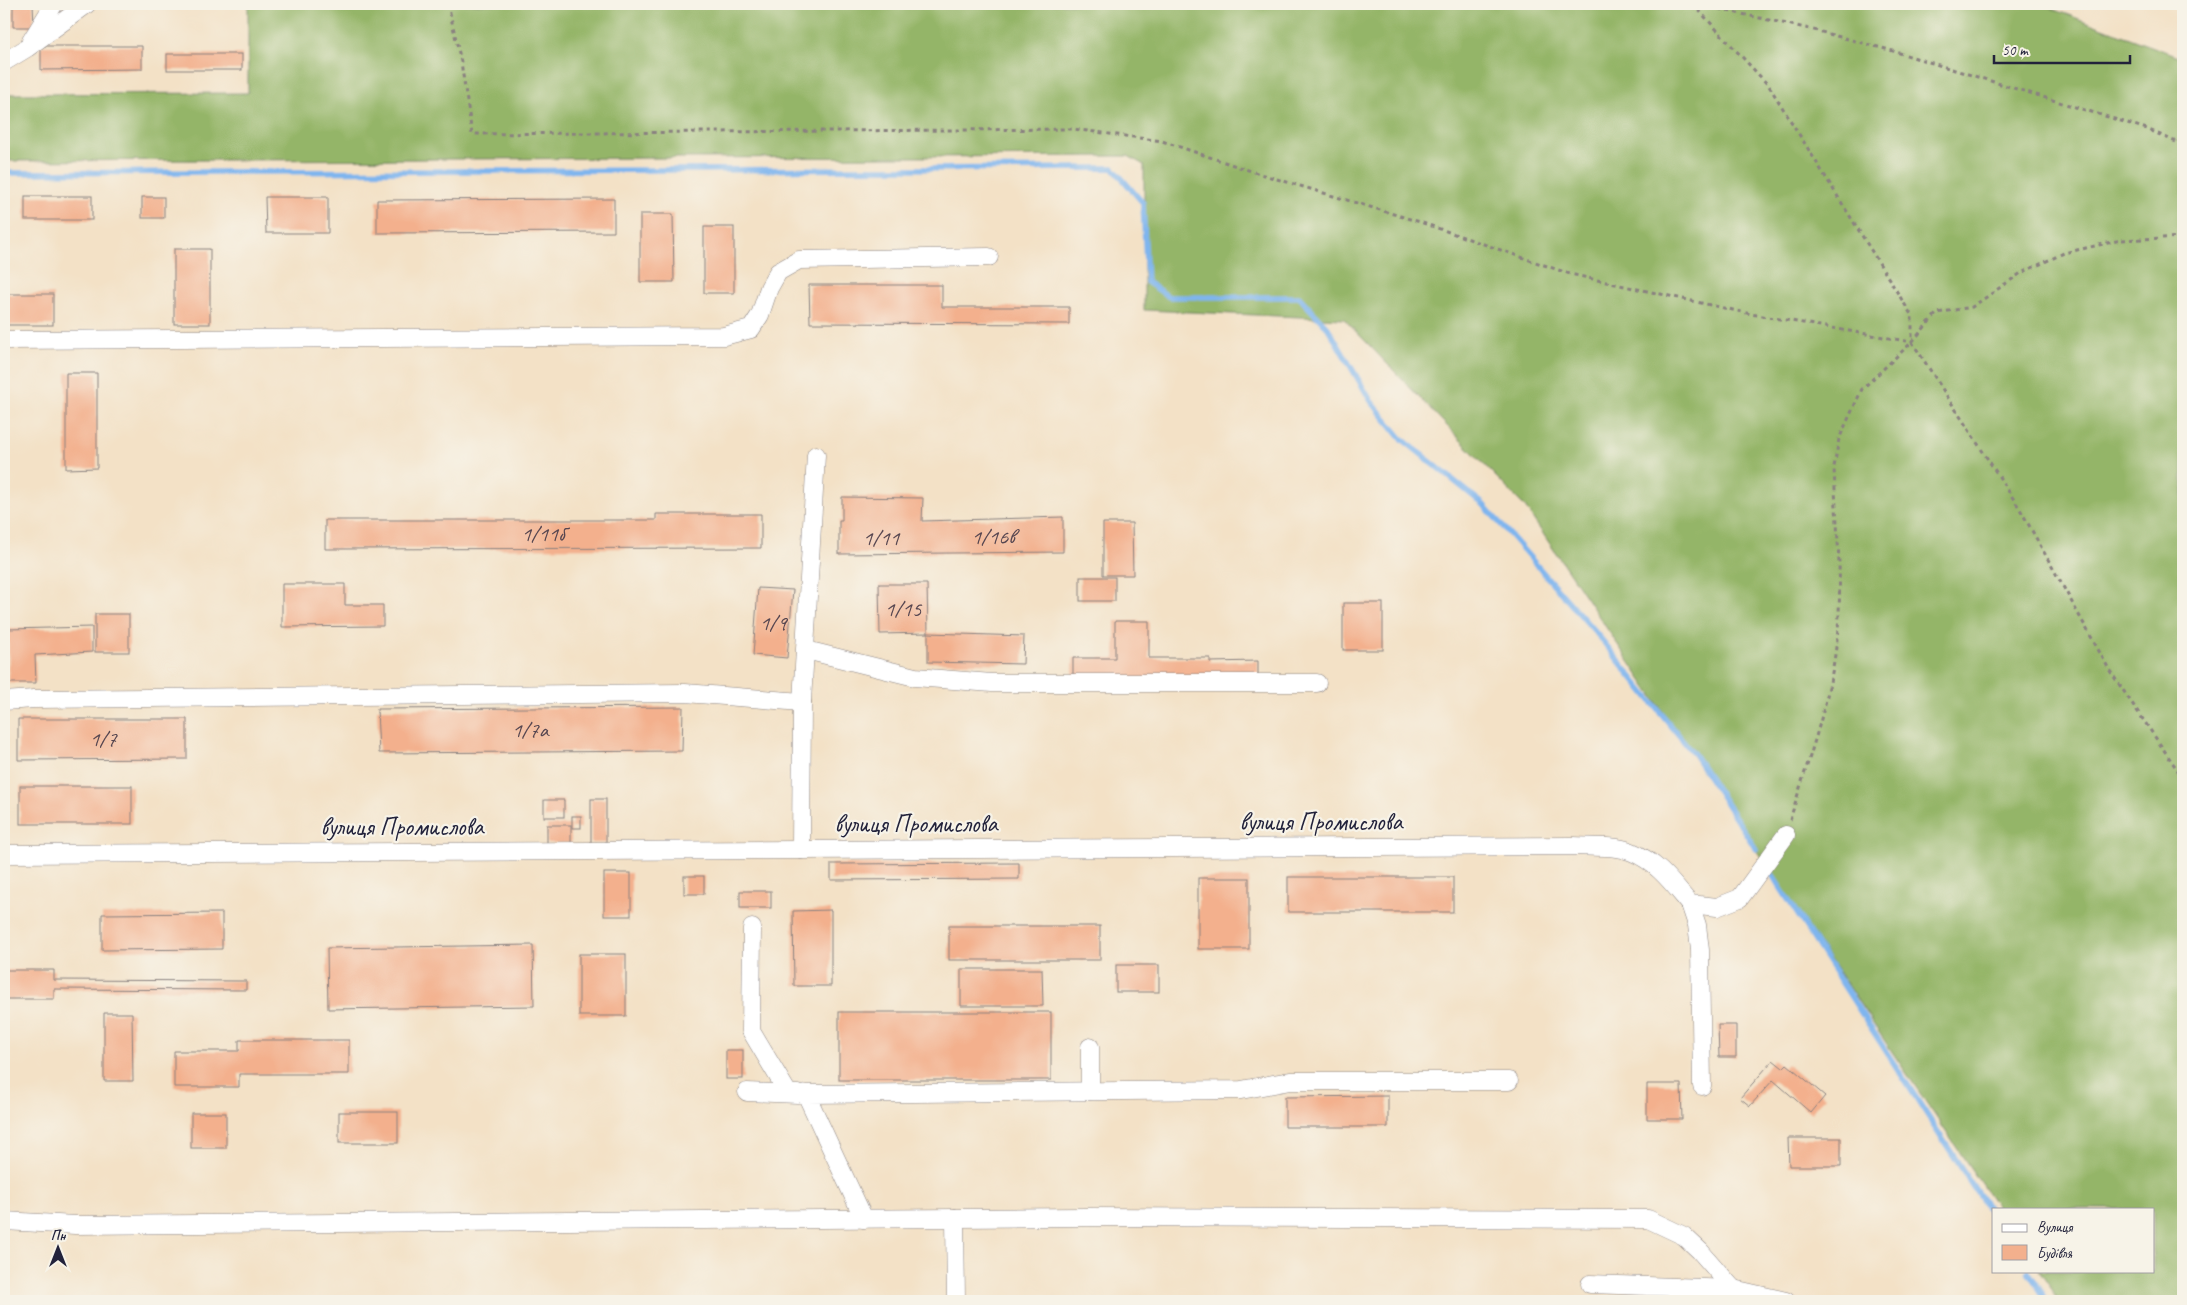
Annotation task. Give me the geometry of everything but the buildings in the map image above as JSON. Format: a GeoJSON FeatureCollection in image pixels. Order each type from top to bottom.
{"type":"FeatureCollection","features":[{"type":"Feature","properties":{"kind":"street"},"geometry":{"type":"LineString","coordinates":[[27,48],[54,4]]}},
{"type":"Feature","properties":{"kind":"street"},"geometry":{"type":"LineString","coordinates":[[4,62],[27,48],[87,4]]}},
{"type":"Feature","properties":{"kind":"street"},"geometry":{"type":"LineString","coordinates":[[4,340],[724,336],[751,329],[760,314],[769,288],[778,272],[799,260],[989,257]]}},
{"type":"Feature","properties":{"kind":"street","name":"вулиця Промислова"},"geometry":{"type":"LineString","coordinates":[[801,850],[802,702],[816,455]]}},
{"type":"Feature","properties":{"kind":"street"},"geometry":{"type":"LineString","coordinates":[[806,650],[914,677],[992,683],[1318,683]]}},
{"type":"Feature","properties":{"kind":"street"},"geometry":{"type":"LineString","coordinates":[[4,702],[34,698],[685,693],[802,702]]}},
{"type":"Feature","properties":{"kind":"street"},"geometry":{"type":"LineString","coordinates":[[1702,1086],[1700,950],[1697,925],[1690,904],[1717,908],[1740,898],[1786,835]]}},
{"type":"Feature","properties":{"kind":"street","name":"вулиця Промислова"},"geometry":{"type":"LineString","coordinates":[[4,854],[1591,847],[1630,852],[1651,862],[1671,880],[1690,904]]}},
{"type":"Feature","properties":{"kind":"street"},"geometry":{"type":"LineString","coordinates":[[752,928],[751,1030],[788,1094]]}},
{"type":"Feature","properties":{"kind":"street"},"geometry":{"type":"LineString","coordinates":[[1090,1047],[1090,1091]]}},
{"type":"Feature","properties":{"kind":"street"},"geometry":{"type":"LineString","coordinates":[[747,1092],[806,1094],[1241,1090],[1290,1081],[1509,1081]]}},
{"type":"Feature","properties":{"kind":"street"},"geometry":{"type":"LineString","coordinates":[[806,1094],[864,1219]]}},
{"type":"Feature","properties":{"kind":"street"},"geometry":{"type":"LineString","coordinates":[[955,1218],[956,1301]]}},
{"type":"Feature","properties":{"kind":"street"},"geometry":{"type":"LineString","coordinates":[[4,1220],[85,1225],[955,1218],[1648,1219],[1684,1236],[1700,1251],[1730,1295]]}},
{"type":"Feature","properties":{"kind":"street"},"geometry":{"type":"LineString","coordinates":[[1590,1284],[1786,1301]]}},
{"type":"Feature","properties":{"kind":"path"},"geometry":{"type":"LineString","coordinates":[[448,4],[461,62],[472,134],[1073,129],[1162,141],[1256,173],[1420,222],[1570,274],[1751,314],[1912,342]]}},
{"type":"Feature","properties":{"kind":"path"},"geometry":{"type":"LineString","coordinates":[[1694,4],[1769,86],[1912,316],[1912,342],[2020,509],[2110,671],[2183,778]]}},
{"type":"Feature","properties":{"kind":"path"},"geometry":{"type":"LineString","coordinates":[[1694,4],[1810,29],[1893,52],[2146,128],[2183,145]]}},
{"type":"Feature","properties":{"kind":"path"},"geometry":{"type":"LineString","coordinates":[[1786,835],[1818,729],[1836,647],[1838,617],[1834,467],[1836,449],[1844,426],[1862,389],[1912,342],[1937,313],[1972,307],[2021,273],[2064,254],[2121,240],[2183,237]]}},
{"type":"Feature","properties":{"kind":"green space"},"geometry":{"type":"Polygon","coordinates":[[[248,4],[2039,4],[2183,58],[2183,1301],[2060,1301],[2040,1272],[2154,1272],[2154,1208],[1997,1208],[1525,507],[1344,319],[1144,310],[1144,165],[1128,156],[4,161],[4,94],[248,93],[248,4]]]}},
{"type":"Feature","properties":{"kind":"waterway"},"geometry":{"type":"LineString","coordinates":[[4,173],[1113,168],[1143,203],[1147,282],[1169,297],[1299,297],[1328,328],[1371,401],[1401,438],[1483,504],[1597,634],[1694,754],[1756,849]]}},
{"type":"Feature","properties":{"kind":"waterway"},"geometry":{"type":"LineString","coordinates":[[1769,870],[1992,1215]]}},
{"type":"Feature","properties":{"kind":"waterway"},"geometry":{"type":"LineString","coordinates":[[2029,1272],[2047,1301]]}}]}
